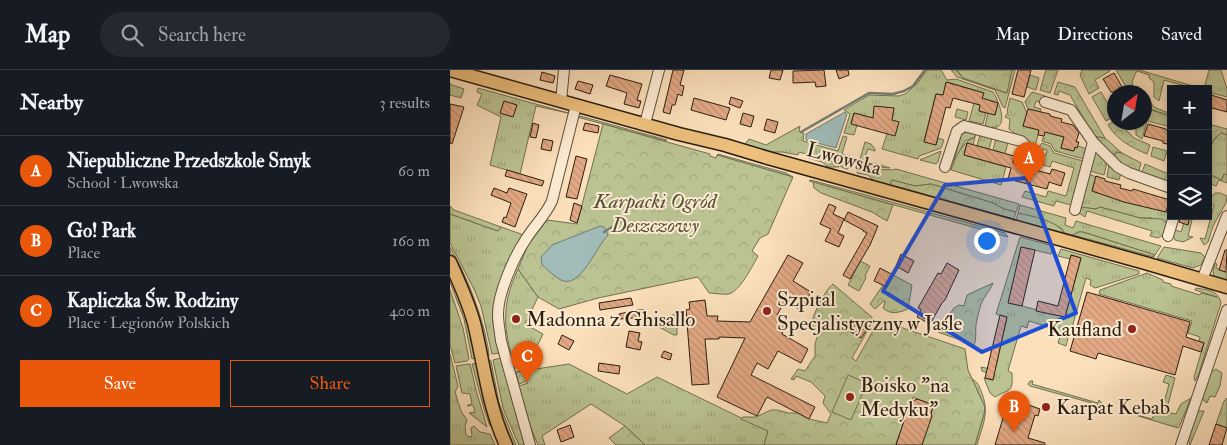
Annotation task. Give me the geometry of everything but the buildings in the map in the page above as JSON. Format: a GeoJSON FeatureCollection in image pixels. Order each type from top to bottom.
{"type":"FeatureCollection","features":[{"type":"Feature","properties":{"kind":"main road","name":"Lwowska"},"geometry":{"type":"LineString","coordinates":[[450,70],[725,145],[1227,288]]}},
{"type":"Feature","properties":{"kind":"main road"},"geometry":{"type":"LineString","coordinates":[[450,262],[463,289],[474,322],[489,397],[506,445]]}},
{"type":"Feature","properties":{"kind":"street"},"geometry":{"type":"LineString","coordinates":[[561,101],[564,70]]}},
{"type":"Feature","properties":{"kind":"street"},"geometry":{"type":"LineString","coordinates":[[645,124],[659,70]]}},
{"type":"Feature","properties":{"kind":"street"},"geometry":{"type":"LineString","coordinates":[[1045,102],[1070,110],[1093,142],[1109,160],[1123,170],[1167,186]]}},
{"type":"Feature","properties":{"kind":"street"},"geometry":{"type":"LineString","coordinates":[[530,445],[505,354],[498,314],[501,295],[519,250],[552,201],[576,105]]}},
{"type":"Feature","properties":{"kind":"street"},"geometry":{"type":"LineString","coordinates":[[945,167],[957,131],[964,126],[1021,141],[1026,146],[1025,156]]}},
{"type":"Feature","properties":{"kind":"street"},"geometry":{"type":"LineString","coordinates":[[1075,210],[1093,142]]}},
{"type":"Feature","properties":{"kind":"street"},"geometry":{"type":"LineString","coordinates":[[1202,280],[1227,216]]}},
{"type":"Feature","properties":{"kind":"street"},"geometry":{"type":"LineString","coordinates":[[1168,236],[1173,220]]}},
{"type":"Feature","properties":{"kind":"street"},"geometry":{"type":"LineString","coordinates":[[1181,445],[1227,310]]}},
{"type":"Feature","properties":{"kind":"highlighted area"},"geometry":{"type":"Polygon","coordinates":[[[1027,178],[1076,313],[982,352],[883,291],[945,185],[1027,178]]]}},
{"type":"Feature","properties":{"kind":"green space"},"geometry":{"type":"Polygon","coordinates":[[[927,70],[941,70],[947,80],[956,79],[993,92],[998,103],[982,98],[984,93],[947,82],[943,95],[936,94],[924,141],[936,145],[938,138],[944,140],[941,148],[919,156],[918,159],[882,149],[887,134],[880,120],[854,113],[851,123],[857,125],[854,135],[844,133],[850,114],[844,110],[869,95],[899,96],[905,94],[917,84],[927,70]]]}},
{"type":"Feature","properties":{"kind":"green space"},"geometry":{"type":"Polygon","coordinates":[[[951,70],[956,70],[963,78],[1006,93],[1012,70],[1015,70],[1005,108],[995,90],[957,77],[951,70]]]}},
{"type":"Feature","properties":{"kind":"green space"},"geometry":{"type":"Polygon","coordinates":[[[957,70],[1012,70],[1007,93],[963,78],[957,70]]]}},
{"type":"Feature","properties":{"kind":"green space"},"geometry":{"type":"Polygon","coordinates":[[[1046,70],[1058,70],[1050,93],[1040,90],[1046,70]]]}},
{"type":"Feature","properties":{"kind":"green space"},"geometry":{"type":"Polygon","coordinates":[[[1082,70],[1110,71],[1095,80],[1099,88],[1089,94],[1080,75],[1082,70]]]}},
{"type":"Feature","properties":{"kind":"green space"},"geometry":{"type":"Polygon","coordinates":[[[1116,70],[1139,70],[1190,85],[1164,80],[1159,101],[1154,97],[1154,82],[1149,78],[1149,75],[1137,71],[1132,85],[1125,85],[1116,70]]]}},
{"type":"Feature","properties":{"kind":"green space"},"geometry":{"type":"Polygon","coordinates":[[[1209,70],[1221,70],[1227,89],[1227,97],[1212,93],[1212,85],[1205,85],[1209,70]]]}},
{"type":"Feature","properties":{"kind":"green space"},"geometry":{"type":"Polygon","coordinates":[[[1030,75],[1039,78],[1036,90],[1027,87],[1030,75]]]}},
{"type":"Feature","properties":{"kind":"green space"},"geometry":{"type":"Polygon","coordinates":[[[1058,82],[1075,87],[1105,138],[1094,136],[1070,95],[1059,91],[1058,95],[1054,94],[1058,82]]]}},
{"type":"Feature","properties":{"kind":"green space"},"geometry":{"type":"Polygon","coordinates":[[[450,83],[464,89],[461,98],[450,95],[450,83]]]}},
{"type":"Feature","properties":{"kind":"green space"},"geometry":{"type":"Polygon","coordinates":[[[478,88],[568,113],[536,106],[520,174],[490,165],[501,117],[477,105],[482,94],[477,92],[478,88]]]}},
{"type":"Feature","properties":{"kind":"green space"},"geometry":{"type":"Polygon","coordinates":[[[1032,92],[1045,96],[1043,103],[1036,101],[1034,107],[1041,109],[1040,112],[1028,109],[1025,102],[1032,92]]]}},
{"type":"Feature","properties":{"kind":"green space"},"geometry":{"type":"Polygon","coordinates":[[[1101,92],[1107,102],[1106,121],[1092,97],[1101,92]]]}},
{"type":"Feature","properties":{"kind":"green space"},"geometry":{"type":"Polygon","coordinates":[[[1010,98],[1022,102],[1027,113],[1023,126],[1039,130],[1036,143],[1032,148],[1031,145],[1009,129],[1010,119],[1005,117],[1008,112],[1010,98]]]}},
{"type":"Feature","properties":{"kind":"green space"},"geometry":{"type":"Polygon","coordinates":[[[974,103],[980,105],[979,111],[986,113],[983,124],[969,121],[974,103]]]}},
{"type":"Feature","properties":{"kind":"green space"},"geometry":{"type":"Polygon","coordinates":[[[998,103],[1002,116],[999,126],[993,128],[985,126],[988,113],[995,115],[998,103]]]}},
{"type":"Feature","properties":{"kind":"green space"},"geometry":{"type":"Polygon","coordinates":[[[1152,105],[1167,112],[1167,115],[1152,110],[1152,105]]]}},
{"type":"Feature","properties":{"kind":"green space"},"geometry":{"type":"Polygon","coordinates":[[[957,109],[968,112],[966,120],[955,117],[957,109]]]}},
{"type":"Feature","properties":{"kind":"green space"},"geometry":{"type":"Polygon","coordinates":[[[1152,110],[1167,115],[1167,126],[1152,122],[1152,110]]]}},
{"type":"Feature","properties":{"kind":"green space"},"geometry":{"type":"Polygon","coordinates":[[[580,116],[667,140],[577,117],[580,116]]]}},
{"type":"Feature","properties":{"kind":"green space","name":"Karpacki Ogród Deszczowy"},"geometry":{"type":"Polygon","coordinates":[[[603,124],[710,154],[710,156],[716,158],[717,155],[793,177],[768,234],[760,238],[752,251],[758,256],[746,277],[733,292],[729,294],[709,293],[698,277],[598,298],[559,309],[538,297],[518,269],[528,245],[547,220],[577,224],[603,124]]]}},
{"type":"Feature","properties":{"kind":"green space"},"geometry":{"type":"Polygon","coordinates":[[[1212,125],[1227,129],[1227,135],[1221,133],[1212,144],[1212,125]]]}},
{"type":"Feature","properties":{"kind":"green space"},"geometry":{"type":"Polygon","coordinates":[[[800,126],[799,131],[804,133],[803,141],[838,151],[843,136],[847,137],[842,154],[852,157],[850,167],[844,168],[827,159],[824,159],[822,162],[806,157],[806,154],[799,152],[798,155],[772,152],[745,144],[749,139],[766,145],[800,126]]]}},
{"type":"Feature","properties":{"kind":"green space"},"geometry":{"type":"Polygon","coordinates":[[[1112,130],[1126,130],[1134,138],[1150,145],[1147,154],[1130,146],[1112,130]]]}},
{"type":"Feature","properties":{"kind":"green space"},"geometry":{"type":"Polygon","coordinates":[[[1136,130],[1144,130],[1142,139],[1136,135],[1136,130]]]}},
{"type":"Feature","properties":{"kind":"green space"},"geometry":{"type":"Polygon","coordinates":[[[965,132],[976,134],[975,137],[965,141],[954,161],[961,135],[965,132]]]}},
{"type":"Feature","properties":{"kind":"green space"},"geometry":{"type":"Polygon","coordinates":[[[1045,132],[1064,137],[1061,148],[1073,151],[1078,146],[1087,149],[1084,159],[1055,151],[1051,144],[1042,141],[1045,132]]]}},
{"type":"Feature","properties":{"kind":"green space"},"geometry":{"type":"Polygon","coordinates":[[[1221,133],[1227,135],[1227,175],[1224,174],[1222,180],[1212,176],[1212,144],[1221,133]]]}},
{"type":"Feature","properties":{"kind":"green space"},"geometry":{"type":"Polygon","coordinates":[[[980,135],[992,138],[989,149],[977,146],[980,135]]]}},
{"type":"Feature","properties":{"kind":"green space"},"geometry":{"type":"Polygon","coordinates":[[[1094,136],[1105,138],[1122,153],[1116,152],[1114,157],[1094,136]]]}},
{"type":"Feature","properties":{"kind":"green space"},"geometry":{"type":"Polygon","coordinates":[[[975,137],[973,145],[967,143],[964,155],[1006,167],[1001,185],[951,170],[960,150],[966,143],[975,137]]]}},
{"type":"Feature","properties":{"kind":"green space"},"geometry":{"type":"Polygon","coordinates":[[[996,139],[1008,142],[1005,154],[993,150],[996,139]]]}},
{"type":"Feature","properties":{"kind":"green space"},"geometry":{"type":"Polygon","coordinates":[[[865,142],[871,144],[875,151],[868,149],[864,160],[890,168],[858,166],[865,142]]]}},
{"type":"Feature","properties":{"kind":"green space"},"geometry":{"type":"Polygon","coordinates":[[[1042,143],[1050,146],[1054,153],[1083,161],[1071,205],[1056,201],[1054,206],[1022,197],[1025,191],[1046,197],[1048,191],[1066,196],[1074,168],[1052,161],[1050,167],[1032,162],[1037,149],[1041,155],[1046,155],[1047,150],[1043,149],[1042,154],[1038,148],[1042,143]]]}},
{"type":"Feature","properties":{"kind":"green space"},"geometry":{"type":"Polygon","coordinates":[[[1153,147],[1167,151],[1164,161],[1151,156],[1153,147]]]}},
{"type":"Feature","properties":{"kind":"green space"},"geometry":{"type":"Polygon","coordinates":[[[941,151],[936,164],[920,160],[941,151]]]}},
{"type":"Feature","properties":{"kind":"green space"},"geometry":{"type":"Polygon","coordinates":[[[1097,152],[1107,162],[1104,175],[1090,171],[1094,153],[1097,152]]]}},
{"type":"Feature","properties":{"kind":"green space"},"geometry":{"type":"Polygon","coordinates":[[[1116,152],[1122,153],[1141,163],[1138,174],[1132,172],[1114,157],[1116,152]]]}},
{"type":"Feature","properties":{"kind":"green space"},"geometry":{"type":"Polygon","coordinates":[[[717,155],[786,173],[793,177],[717,155]]]}},
{"type":"Feature","properties":{"kind":"green space"},"geometry":{"type":"Polygon","coordinates":[[[824,159],[830,160],[839,167],[828,167],[822,162],[824,159]]]}},
{"type":"Feature","properties":{"kind":"green space"},"geometry":{"type":"Polygon","coordinates":[[[1109,164],[1121,173],[1119,180],[1107,177],[1109,164]]]}},
{"type":"Feature","properties":{"kind":"green space"},"geometry":{"type":"Polygon","coordinates":[[[1145,164],[1167,173],[1167,185],[1141,175],[1145,164]]]}},
{"type":"Feature","properties":{"kind":"green space"},"geometry":{"type":"Polygon","coordinates":[[[858,168],[896,169],[1019,204],[1016,212],[931,184],[915,186],[892,180],[890,185],[873,180],[868,175],[857,173],[858,168]]]}},
{"type":"Feature","properties":{"kind":"green space"},"geometry":{"type":"Polygon","coordinates":[[[1089,174],[1096,177],[1092,191],[1122,201],[1167,212],[1167,220],[1169,220],[1168,224],[1152,218],[1140,218],[1100,207],[1096,209],[1080,207],[1089,174]]]}},
{"type":"Feature","properties":{"kind":"green space"},"geometry":{"type":"Polygon","coordinates":[[[1224,174],[1227,175],[1227,183],[1219,180],[1216,186],[1212,184],[1212,176],[1222,180],[1224,174]]]}},
{"type":"Feature","properties":{"kind":"green space"},"geometry":{"type":"Polygon","coordinates":[[[892,180],[915,186],[931,184],[993,203],[1004,209],[1016,212],[1014,219],[890,185],[892,180]]]}},
{"type":"Feature","properties":{"kind":"green space"},"geometry":{"type":"Polygon","coordinates":[[[809,181],[1005,233],[1008,237],[809,181]]]}},
{"type":"Feature","properties":{"kind":"green space"},"geometry":{"type":"Polygon","coordinates":[[[813,182],[893,205],[887,221],[872,212],[821,193],[814,188],[813,182]]]}},
{"type":"Feature","properties":{"kind":"green space"},"geometry":{"type":"Polygon","coordinates":[[[1215,193],[1220,193],[1227,196],[1226,203],[1213,226],[1208,242],[1204,245],[1200,238],[1205,239],[1210,220],[1212,220],[1214,205],[1212,205],[1212,196],[1215,193]]]}},
{"type":"Feature","properties":{"kind":"green space"},"geometry":{"type":"Polygon","coordinates":[[[1020,205],[1066,218],[1065,225],[1073,228],[1076,221],[1161,246],[1155,255],[1083,232],[1073,235],[1065,233],[1061,228],[1018,213],[1020,205]]]}},
{"type":"Feature","properties":{"kind":"green space"},"geometry":{"type":"Polygon","coordinates":[[[450,206],[454,210],[501,227],[498,231],[450,214],[450,206]]]}},
{"type":"Feature","properties":{"kind":"green space"},"geometry":{"type":"Polygon","coordinates":[[[1080,207],[1096,209],[1100,207],[1140,218],[1162,219],[1168,224],[1163,235],[1158,238],[1150,236],[1152,231],[1087,211],[1085,217],[1079,213],[1080,207]]]}},
{"type":"Feature","properties":{"kind":"green space"},"geometry":{"type":"Polygon","coordinates":[[[1018,213],[1049,222],[1065,233],[1016,220],[1018,213]]]}},
{"type":"Feature","properties":{"kind":"green space"},"geometry":{"type":"Polygon","coordinates":[[[450,214],[498,231],[501,227],[521,234],[522,237],[498,289],[493,311],[496,338],[501,353],[492,354],[481,306],[450,243],[450,214]]]}},
{"type":"Feature","properties":{"kind":"green space"},"geometry":{"type":"Polygon","coordinates":[[[1189,220],[1192,220],[1188,236],[1193,237],[1183,242],[1175,240],[1172,233],[1173,229],[1181,232],[1184,223],[1188,224],[1189,220]]]}},
{"type":"Feature","properties":{"kind":"green space"},"geometry":{"type":"Polygon","coordinates":[[[1078,232],[1155,255],[1154,257],[1073,235],[1078,232]]]}},
{"type":"Feature","properties":{"kind":"green space"},"geometry":{"type":"Polygon","coordinates":[[[1020,237],[1053,246],[1051,254],[1021,247],[1022,306],[1065,317],[1081,258],[1071,255],[1070,259],[1058,256],[1061,249],[1139,271],[1139,274],[1095,288],[1090,285],[1091,280],[1086,278],[1071,331],[1065,329],[1063,336],[1068,338],[1066,346],[1058,343],[1060,337],[1054,335],[1055,329],[1029,321],[1027,328],[1021,326],[1008,371],[1012,373],[1011,387],[995,397],[990,393],[984,378],[993,380],[994,375],[982,371],[981,367],[995,370],[1007,317],[996,314],[1020,237]]]}},
{"type":"Feature","properties":{"kind":"green space"},"geometry":{"type":"Polygon","coordinates":[[[450,247],[475,300],[485,333],[489,356],[486,356],[456,265],[450,254],[450,247]]]}},
{"type":"Feature","properties":{"kind":"green space"},"geometry":{"type":"Polygon","coordinates":[[[1164,247],[1201,253],[1205,257],[1201,265],[1193,268],[1157,258],[1164,247]]]}},
{"type":"Feature","properties":{"kind":"green space"},"geometry":{"type":"Polygon","coordinates":[[[860,261],[870,266],[859,291],[848,285],[860,261]]]}},
{"type":"Feature","properties":{"kind":"green space"},"geometry":{"type":"Polygon","coordinates":[[[1215,263],[1217,264],[1216,268],[1227,273],[1227,280],[1214,276],[1215,263]]]}},
{"type":"Feature","properties":{"kind":"green space"},"geometry":{"type":"Polygon","coordinates":[[[518,269],[538,297],[525,324],[543,334],[527,366],[515,367],[506,329],[506,306],[512,282],[518,269]]]}},
{"type":"Feature","properties":{"kind":"green space"},"geometry":{"type":"Polygon","coordinates":[[[450,273],[464,306],[475,358],[472,359],[464,319],[450,282],[450,273]]]}},
{"type":"Feature","properties":{"kind":"green space"},"geometry":{"type":"Polygon","coordinates":[[[1147,273],[1163,280],[1163,282],[1171,284],[1171,286],[1200,295],[1201,293],[1217,297],[1195,290],[1196,288],[1208,290],[1215,293],[1220,299],[1221,303],[1195,381],[1194,377],[1204,343],[1199,341],[1200,337],[1188,333],[1192,321],[1099,294],[1100,290],[1147,273]]]}},
{"type":"Feature","properties":{"kind":"green space"},"geometry":{"type":"Polygon","coordinates":[[[893,275],[912,285],[908,309],[889,312],[883,308],[884,301],[875,309],[870,304],[883,285],[887,287],[893,275]]]}},
{"type":"Feature","properties":{"kind":"green space"},"geometry":{"type":"Polygon","coordinates":[[[993,283],[981,304],[976,322],[974,345],[938,332],[954,308],[959,305],[964,306],[967,295],[993,283]]]}},
{"type":"Feature","properties":{"kind":"green space"},"geometry":{"type":"Polygon","coordinates":[[[833,284],[874,319],[852,358],[856,361],[878,322],[896,329],[900,327],[965,349],[968,370],[985,407],[975,445],[922,445],[927,403],[913,397],[909,409],[905,410],[903,428],[896,443],[897,445],[764,445],[768,431],[741,419],[743,417],[756,417],[771,410],[778,410],[798,413],[809,419],[827,423],[831,414],[823,403],[825,396],[811,382],[796,376],[794,380],[791,379],[798,369],[805,371],[815,356],[815,344],[818,334],[812,325],[812,320],[823,296],[833,284]]]}},
{"type":"Feature","properties":{"kind":"green space"},"geometry":{"type":"Polygon","coordinates":[[[450,290],[463,328],[469,359],[455,363],[450,345],[450,290]]]}},
{"type":"Feature","properties":{"kind":"green space"},"geometry":{"type":"Polygon","coordinates":[[[677,312],[677,335],[657,326],[677,312]]]}},
{"type":"Feature","properties":{"kind":"green space"},"geometry":{"type":"Polygon","coordinates":[[[450,354],[458,386],[455,392],[461,411],[467,420],[465,426],[466,435],[472,436],[471,428],[474,426],[480,432],[490,434],[495,445],[450,445],[450,354]]]}},
{"type":"Feature","properties":{"kind":"green space"},"geometry":{"type":"Polygon","coordinates":[[[501,358],[526,445],[519,445],[503,408],[493,360],[501,358]]]}},
{"type":"Feature","properties":{"kind":"green space"},"geometry":{"type":"Polygon","coordinates":[[[487,361],[491,361],[499,403],[516,445],[512,445],[501,420],[487,361]]]}},
{"type":"Feature","properties":{"kind":"green space"},"geometry":{"type":"Polygon","coordinates":[[[477,363],[492,424],[490,426],[472,364],[477,363]]]}},
{"type":"Feature","properties":{"kind":"green space"},"geometry":{"type":"Polygon","coordinates":[[[470,364],[487,427],[469,413],[475,412],[473,405],[467,406],[472,403],[470,394],[462,393],[456,366],[470,364]]]}},
{"type":"Feature","properties":{"kind":"green space"},"geometry":{"type":"Polygon","coordinates":[[[569,364],[627,394],[657,377],[768,431],[764,445],[645,445],[625,426],[591,404],[542,436],[545,445],[538,445],[530,426],[519,386],[528,383],[527,381],[519,384],[516,372],[569,364]]]}},
{"type":"Feature","properties":{"kind":"green space"},"geometry":{"type":"Polygon","coordinates":[[[1216,369],[1222,373],[1220,386],[1215,397],[1210,396],[1207,403],[1203,400],[1203,396],[1211,372],[1216,369]]]}},
{"type":"Feature","properties":{"kind":"green space","name":"Boisko \"na Medyku\""},"geometry":{"type":"Polygon","coordinates":[[[848,375],[867,383],[851,420],[832,412],[848,375]]]}},
{"type":"Feature","properties":{"kind":"green space"},"geometry":{"type":"Polygon","coordinates":[[[1166,375],[1175,378],[1166,412],[1176,414],[1181,404],[1191,398],[1178,428],[1122,411],[1152,419],[1155,413],[1161,414],[1169,384],[1163,382],[1166,375]]]}},
{"type":"Feature","properties":{"kind":"green space"},"geometry":{"type":"Polygon","coordinates":[[[972,379],[979,386],[985,407],[972,379]]]}},
{"type":"Feature","properties":{"kind":"green space"},"geometry":{"type":"Polygon","coordinates":[[[1030,381],[1033,381],[1032,384],[1098,403],[1099,400],[1102,403],[1099,405],[1030,386],[1028,384],[1030,381]]]}},
{"type":"Feature","properties":{"kind":"green space"},"geometry":{"type":"Polygon","coordinates":[[[1227,398],[1227,428],[1216,424],[1224,401],[1227,398]]]}},
{"type":"Feature","properties":{"kind":"green space"},"geometry":{"type":"Polygon","coordinates":[[[985,407],[985,418],[977,445],[975,445],[985,407]]]}},
{"type":"Feature","properties":{"kind":"green space"},"geometry":{"type":"Polygon","coordinates":[[[1199,411],[1204,411],[1190,445],[1188,439],[1196,414],[1199,411]]]}},
{"type":"Feature","properties":{"kind":"green space"},"geometry":{"type":"Polygon","coordinates":[[[625,426],[645,445],[616,445],[609,438],[625,426]]]}},
{"type":"Feature","properties":{"kind":"water"},"geometry":{"type":"Polygon","coordinates":[[[845,112],[847,114],[836,148],[806,140],[806,134],[845,112]]]}},
{"type":"Feature","properties":{"kind":"water"},"geometry":{"type":"Polygon","coordinates":[[[600,226],[604,227],[608,235],[587,266],[575,279],[561,280],[542,265],[541,257],[552,245],[600,226]]]}},
{"type":"Feature","properties":{"kind":"waterway"},"geometry":{"type":"LineString","coordinates":[[801,132],[869,93],[893,94],[904,91],[913,86],[925,70]]}},
{"type":"Feature","properties":{"kind":"waterway"},"geometry":{"type":"LineString","coordinates":[[604,232],[622,221]]}},
{"type":"Feature","properties":{"kind":"place","name":"Niepubliczne Przedszkole Smyk"},"geometry":{"type":"Point","coordinates":[1029,183]}},
{"type":"Feature","properties":{"kind":"place","name":"Szpital Specjalistyczny w Jaśle"},"geometry":{"type":"Point","coordinates":[767,311]}},
{"type":"Feature","properties":{"kind":"place","name":"Madonna z Ghisallo"},"geometry":{"type":"Point","coordinates":[516,319]}},
{"type":"Feature","properties":{"kind":"place","name":"Kaufland"},"geometry":{"type":"Point","coordinates":[1132,329]}},
{"type":"Feature","properties":{"kind":"place","name":"Kapliczka Św. Rodziny"},"geometry":{"type":"Point","coordinates":[527,382]}},
{"type":"Feature","properties":{"kind":"place","name":"Boisko \"na Medyku\""},"geometry":{"type":"Point","coordinates":[850,397]}},
{"type":"Feature","properties":{"kind":"place","name":"Karpat Kebab"},"geometry":{"type":"Point","coordinates":[1046,407]}},
{"type":"Feature","properties":{"kind":"place","name":"Go! Park"},"geometry":{"type":"Point","coordinates":[1014,432]}}]}
